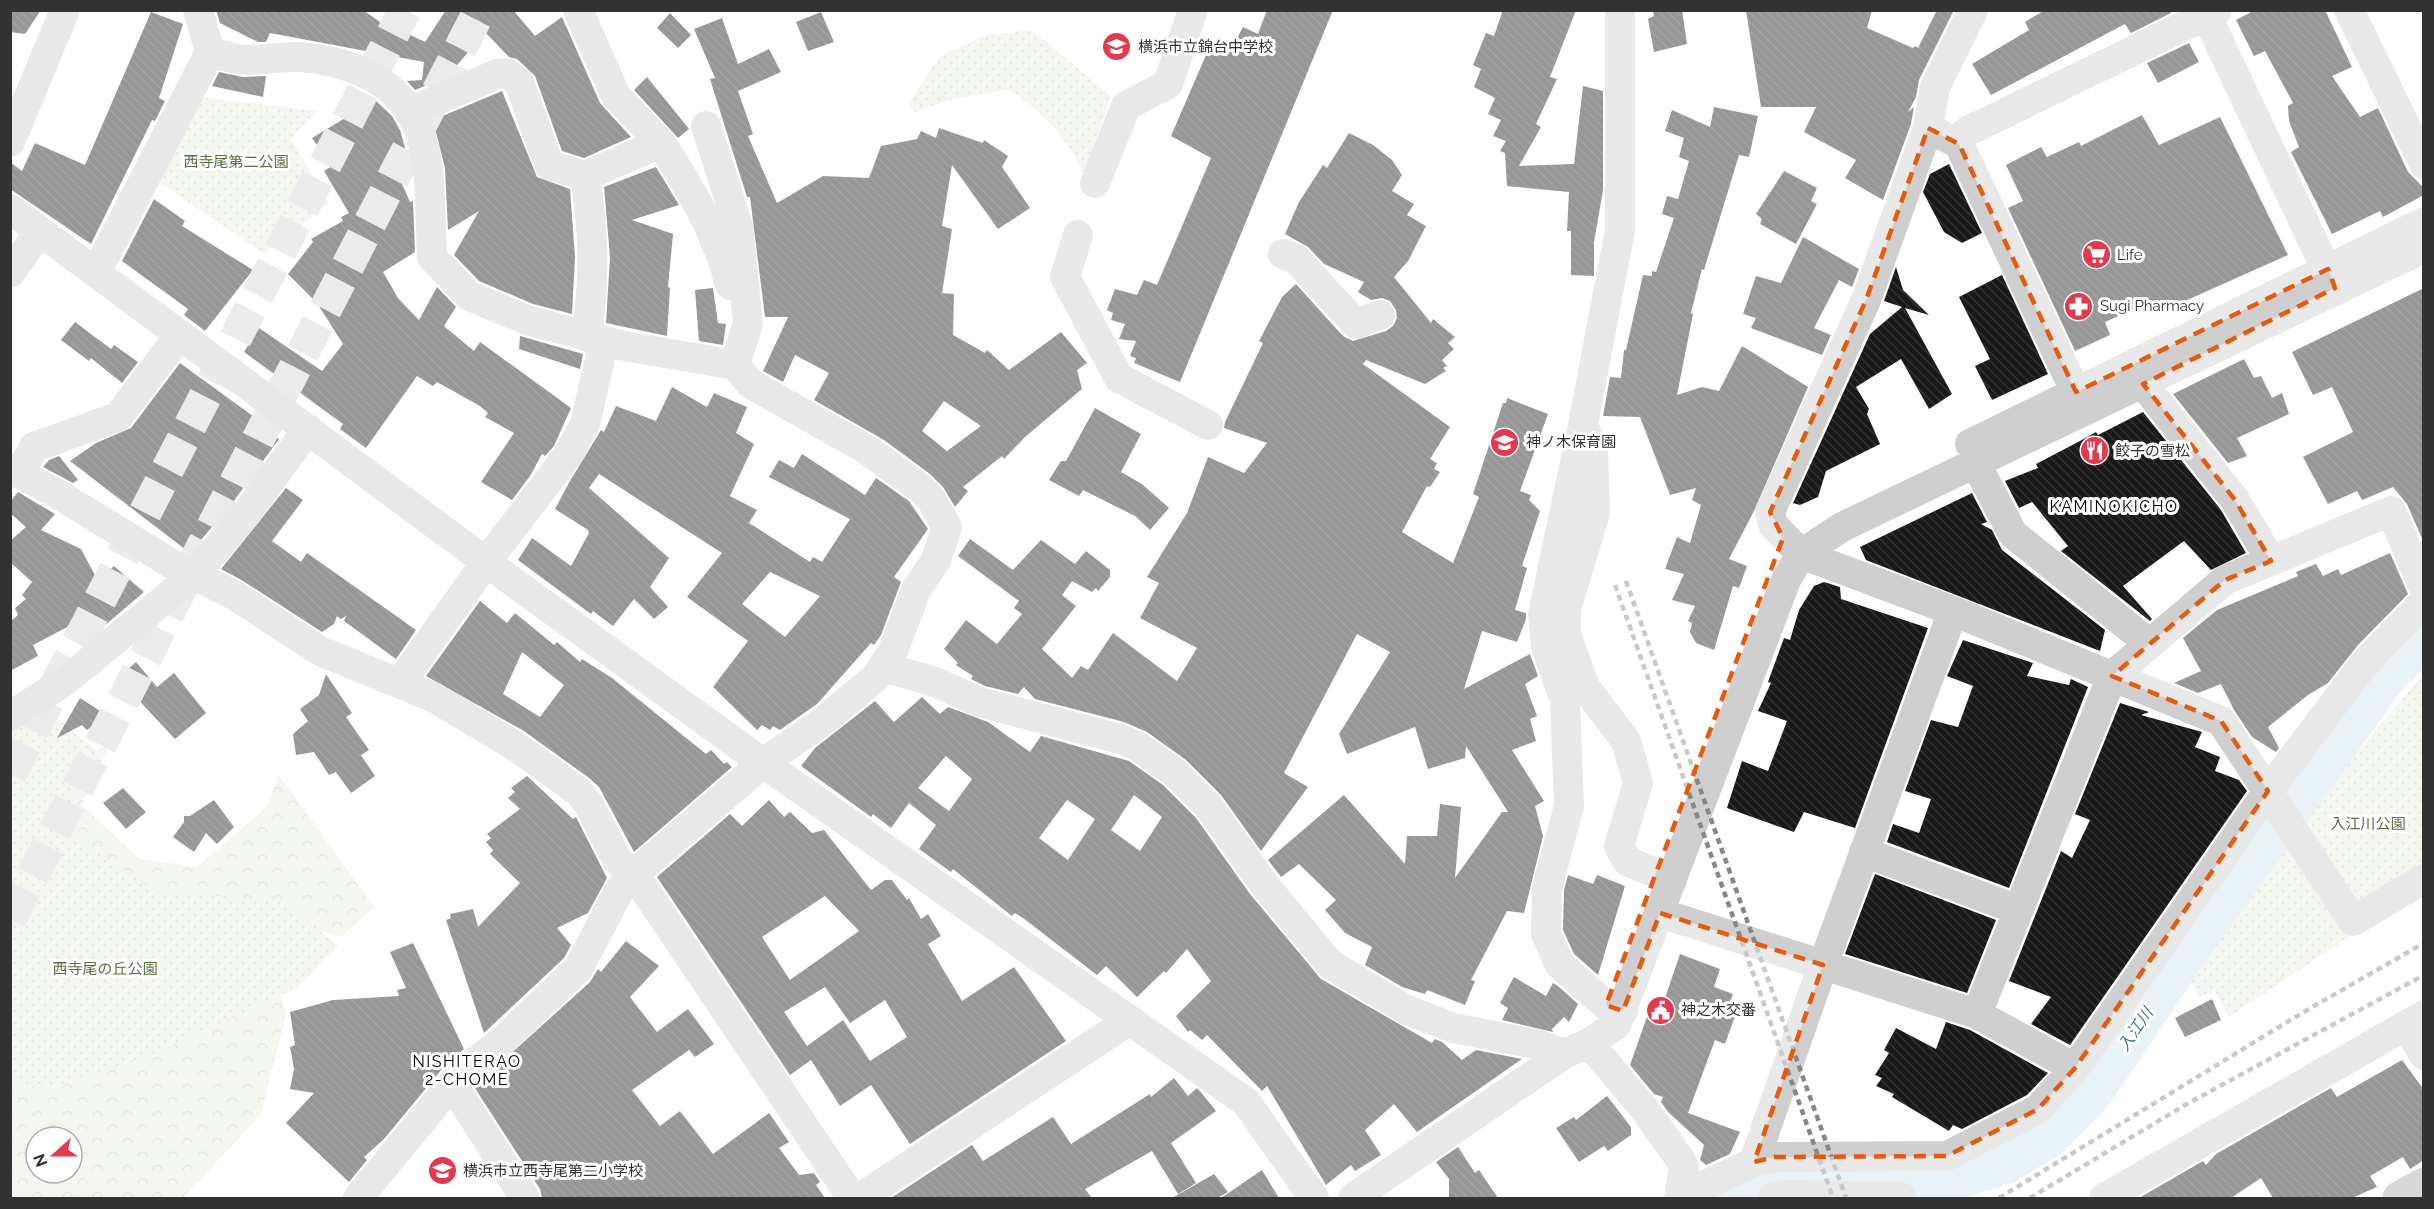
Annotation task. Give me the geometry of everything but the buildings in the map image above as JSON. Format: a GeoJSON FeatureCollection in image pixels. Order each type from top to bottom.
{"type":"FeatureCollection","features":[{"type":"Feature","properties":{"kind":"main road"},"geometry":{"type":"LineString","coordinates":[[2399,1198],[2424,1184]]}},
{"type":"Feature","properties":{"kind":"street"},"geometry":{"type":"LineString","coordinates":[[10,142],[65,10]]}},
{"type":"Feature","properties":{"kind":"street"},"geometry":{"type":"LineString","coordinates":[[96,273],[210,52],[198,10]]}},
{"type":"Feature","properties":{"kind":"street"},"geometry":{"type":"LineString","coordinates":[[578,10],[616,96],[661,143],[697,199],[721,252],[730,284],[735,324],[731,364]]}},
{"type":"Feature","properties":{"kind":"street"},"geometry":{"type":"LineString","coordinates":[[1095,183],[1126,106],[1168,84],[1193,10]]}},
{"type":"Feature","properties":{"kind":"street"},"geometry":{"type":"LineString","coordinates":[[1614,1008],[1560,965],[1546,934],[1547,888],[1569,806],[1565,701],[1546,647],[1543,614],[1583,425],[1620,230],[1620,10]]}},
{"type":"Feature","properties":{"kind":"street"},"geometry":{"type":"LineString","coordinates":[[1973,10],[1935,87],[1928,128],[1866,300],[1770,512],[1773,525],[1792,546],[2221,721],[2353,921],[2424,879]]}},
{"type":"Feature","properties":{"kind":"street"},"geometry":{"type":"LineString","coordinates":[[2349,10],[2424,164]]}},
{"type":"Feature","properties":{"kind":"street"},"geometry":{"type":"LineString","coordinates":[[1959,144],[1966,132],[2209,12],[2332,278]]}},
{"type":"Feature","properties":{"kind":"street"},"geometry":{"type":"LineString","coordinates":[[210,52],[238,59],[298,57],[332,61],[359,70],[393,89],[409,112],[423,140],[427,162],[432,257],[469,296],[527,320],[595,338],[731,364],[751,384],[866,449],[920,488],[931,499],[947,527],[936,560],[916,590],[894,651],[875,678],[820,723],[763,763],[634,874],[620,889],[578,969],[452,1084],[358,1198]]}},
{"type":"Feature","properties":{"kind":"street"},"geometry":{"type":"LineString","coordinates":[[409,112],[496,74],[507,73],[519,82],[549,165],[585,176],[661,143]]}},
{"type":"Feature","properties":{"kind":"street"},"geometry":{"type":"LineString","coordinates":[[706,126],[738,226],[748,323],[731,364]]}},
{"type":"Feature","properties":{"kind":"street"},"geometry":{"type":"LineString","coordinates":[[1928,128],[1959,144],[2081,402]]}},
{"type":"Feature","properties":{"kind":"street"},"geometry":{"type":"LineString","coordinates":[[400,683],[486,562],[568,455],[585,424],[595,338],[594,225],[585,176]]}},
{"type":"Feature","properties":{"kind":"street"},"geometry":{"type":"LineString","coordinates":[[10,209],[486,562],[763,763],[1246,1102],[1314,1198]]}},
{"type":"Feature","properties":{"kind":"street"},"geometry":{"type":"LineString","coordinates":[[1792,546],[1842,527],[1976,464],[2081,402],[2143,384],[2332,278],[2424,222]]}},
{"type":"Feature","properties":{"kind":"street"},"geometry":{"type":"LineString","coordinates":[[10,273],[40,231]]}},
{"type":"Feature","properties":{"kind":"street"},"geometry":{"type":"LineString","coordinates":[[1078,235],[1056,282],[1119,378],[1208,425]]}},
{"type":"Feature","properties":{"kind":"street"},"geometry":{"type":"LineString","coordinates":[[1792,546],[2332,278],[2424,248]]}},
{"type":"Feature","properties":{"kind":"street"},"geometry":{"type":"LineString","coordinates":[[1282,255],[1296,259],[1356,324],[1380,315]]}},
{"type":"Feature","properties":{"kind":"street"},"geometry":{"type":"LineString","coordinates":[[179,336],[118,417],[34,447],[15,471],[194,575],[234,595],[320,651],[433,697],[515,746],[579,792],[588,803],[618,861],[634,874],[852,1198]]}},
{"type":"Feature","properties":{"kind":"street"},"geometry":{"type":"LineString","coordinates":[[2143,384],[2235,500],[2271,561]]}},
{"type":"Feature","properties":{"kind":"street"},"geometry":{"type":"LineString","coordinates":[[1583,425],[1593,448],[1595,513],[1566,609],[1566,634],[1585,687],[1626,741],[1638,783],[1619,846],[1626,861],[1664,876]]}},
{"type":"Feature","properties":{"kind":"street"},"geometry":{"type":"LineString","coordinates":[[10,716],[64,681],[194,575],[247,513],[308,429]]}},
{"type":"Feature","properties":{"kind":"street"},"geometry":{"type":"LineString","coordinates":[[1976,464],[2013,534],[2150,644]]}},
{"type":"Feature","properties":{"kind":"street"},"geometry":{"type":"LineString","coordinates":[[1977,1014],[2112,676],[2225,580],[2391,511],[2424,588]]}},
{"type":"Feature","properties":{"kind":"street"},"geometry":{"type":"LineString","coordinates":[[1614,1008],[1664,876],[1786,580],[1792,546]]}},
{"type":"Feature","properties":{"kind":"street"},"geometry":{"type":"LineString","coordinates":[[883,668],[935,682],[979,702],[1120,739],[1137,746],[1174,772],[1209,807],[1263,883],[1330,964],[1405,1010],[1453,1028],[1540,1046],[1577,1049],[1645,1110],[1684,1167],[1680,1193],[1703,1186],[1754,1162],[1774,1156],[1947,1156],[2038,1108],[2074,1068],[2269,793],[2364,664],[2424,602]]}},
{"type":"Feature","properties":{"kind":"street"},"geometry":{"type":"LineString","coordinates":[[1754,1162],[1823,965],[1953,611]]}},
{"type":"Feature","properties":{"kind":"street"},"geometry":{"type":"LineString","coordinates":[[1864,852],[2018,910]]}},
{"type":"Feature","properties":{"kind":"street"},"geometry":{"type":"LineString","coordinates":[[1353,1198],[1577,1049],[1614,1008],[1660,913],[1664,876]]}},
{"type":"Feature","properties":{"kind":"street"},"geometry":{"type":"LineString","coordinates":[[1660,913],[1977,1014],[2074,1068]]}},
{"type":"Feature","properties":{"kind":"street"},"geometry":{"type":"LineString","coordinates":[[860,1198],[1130,1020]]}},
{"type":"Feature","properties":{"kind":"street"},"geometry":{"type":"LineString","coordinates":[[2104,1198],[2415,1020],[2424,1055]]}},
{"type":"Feature","properties":{"kind":"street"},"geometry":{"type":"LineString","coordinates":[[452,1084],[525,1198]]}},
{"type":"Feature","properties":{"kind":"street"},"geometry":{"type":"LineString","coordinates":[[1773,1198],[1784,1195],[1900,1197]]}},
{"type":"Feature","properties":{"kind":"highlighted area"},"geometry":{"type":"Polygon","coordinates":[[[1928,128],[1959,144],[2076,392],[2328,269],[2335,288],[2143,384],[2235,500],[2271,561],[2225,580],[2112,676],[2221,721],[2268,791],[2075,1068],[2038,1109],[1947,1156],[1774,1157],[1754,1162],[1823,965],[1660,913],[1623,1011],[1606,1005],[1783,538],[1770,512],[1866,300],[1928,128]]]}},
{"type":"Feature","properties":{"kind":"green space"},"geometry":{"type":"Polygon","coordinates":[[[1032,30],[1111,96],[1084,174],[1053,126],[1009,89],[949,100],[915,112],[909,104],[939,57],[984,36],[1032,30]]]}},
{"type":"Feature","properties":{"kind":"green space","name":"西寺尾第二公園"},"geometry":{"type":"Polygon","coordinates":[[[198,97],[316,111],[291,140],[329,203],[264,254],[152,177],[198,97]]]}},
{"type":"Feature","properties":{"kind":"green space","name":"入江川公園"},"geometry":{"type":"Polygon","coordinates":[[[2423,675],[2423,866],[2361,903],[2349,897],[2298,821],[2423,675]]]}},
{"type":"Feature","properties":{"kind":"green space","name":"西寺尾の丘公園"},"geometry":{"type":"Polygon","coordinates":[[[43,706],[99,753],[57,827],[156,891],[286,901],[338,946],[297,988],[150,1055],[49,1088],[11,1081],[10,728],[43,706]]]}},
{"type":"Feature","properties":{"kind":"green space"},"geometry":{"type":"Polygon","coordinates":[[[111,741],[82,805],[139,859],[197,867],[267,807],[279,775],[374,907],[341,937],[279,917],[268,953],[286,1014],[261,1114],[183,1198],[11,1198],[10,985],[46,843],[55,782],[111,741]]]}},
{"type":"Feature","properties":{"kind":"green space"},"geometry":{"type":"Polygon","coordinates":[[[2283,834],[2349,937],[2229,1017],[2215,991],[2199,997],[2183,967],[2283,834]]]}},
{"type":"Feature","properties":{"kind":"waterway","name":"入江川"},"geometry":{"type":"LineString","coordinates":[[1716,1198],[1787,1176],[1893,1174],[1948,1181],[2005,1163],[2047,1138],[2088,1097],[2193,942],[2388,674],[2424,640]]}},
{"type":"Feature","properties":{"kind":"tunnel"},"geometry":{"type":"LineString","coordinates":[[10,774],[405,10]]}},
{"type":"Feature","properties":{"kind":"tunnel"},"geometry":{"type":"LineString","coordinates":[[10,919],[480,10]]}},
{"type":"Feature","properties":{"kind":"railway"},"geometry":{"type":"LineString","coordinates":[[1626,581],[1846,1198]]}},
{"type":"Feature","properties":{"kind":"railway"},"geometry":{"type":"LineString","coordinates":[[1615,585],[1833,1198]]}},
{"type":"Feature","properties":{"kind":"railway"},"geometry":{"type":"LineString","coordinates":[[1999,1198],[2302,1013],[2424,943]]}},
{"type":"Feature","properties":{"kind":"railway"},"geometry":{"type":"LineString","coordinates":[[2030,1198],[2185,1105],[2424,975]]}},
{"type":"Feature","properties":{"kind":"place","name":"横浜市立錦台中学校"},"geometry":{"type":"Point","coordinates":[1117,47]}},
{"type":"Feature","properties":{"kind":"place","name":"Life"},"geometry":{"type":"Point","coordinates":[2096,255]}},
{"type":"Feature","properties":{"kind":"place","name":"Sugi Pharmacy"},"geometry":{"type":"Point","coordinates":[2079,306]}},
{"type":"Feature","properties":{"kind":"place","name":"神ノ木保育園"},"geometry":{"type":"Point","coordinates":[1505,442]}},
{"type":"Feature","properties":{"kind":"place","name":"餃子の雪松"},"geometry":{"type":"Point","coordinates":[2094,451]}},
{"type":"Feature","properties":{"kind":"place","name":"神之木交番"},"geometry":{"type":"Point","coordinates":[1660,1010]}},
{"type":"Feature","properties":{"kind":"place","name":"横浜市立西寺尾第二小学校"},"geometry":{"type":"Point","coordinates":[442,1171]}},
{"type":"Feature","properties":{"kind":"district","name":"KAMINOKICHO"},"geometry":{"type":"Point","coordinates":[2114,506]}},
{"type":"Feature","properties":{"kind":"district","name":"NISHITERAO 2-CHOME"},"geometry":{"type":"Point","coordinates":[467,1070]}}]}
